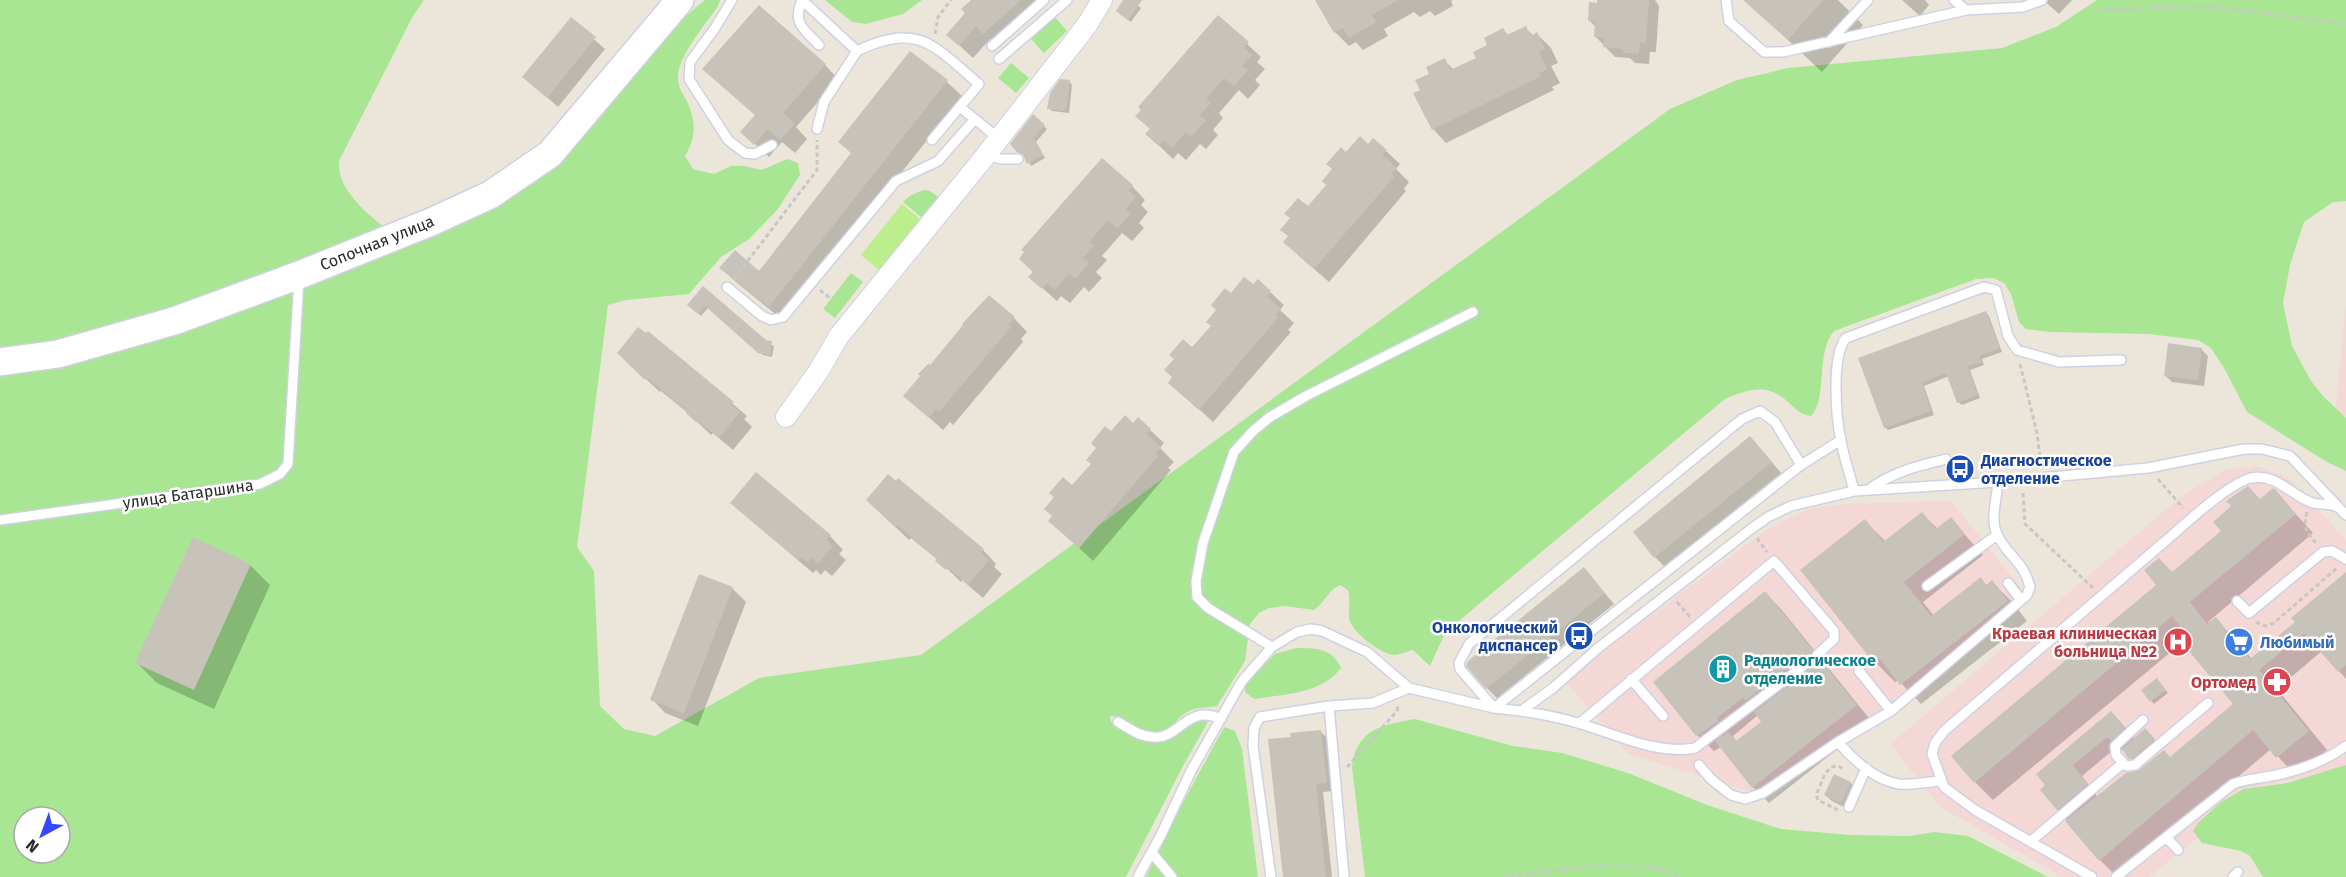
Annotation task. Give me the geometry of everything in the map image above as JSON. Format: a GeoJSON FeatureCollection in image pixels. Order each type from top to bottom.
{"type":"FeatureCollection","features":[{"type":"Feature","properties":{"kind":"main road","name":"Сопочная улица"},"geometry":{"type":"LineString","coordinates":[[0,362],[58,354],[174,321],[299,275],[431,222],[490,195],[550,154],[680,0]]}},
{"type":"Feature","properties":{"kind":"street"},"geometry":{"type":"LineString","coordinates":[[786,417],[844,336],[1087,25],[1102,0]]}},
{"type":"Feature","properties":{"kind":"lane"},"geometry":{"type":"LineString","coordinates":[[732,0],[716,28],[690,62],[690,79],[728,140],[745,153],[754,154],[772,145]]}},
{"type":"Feature","properties":{"kind":"lane"},"geometry":{"type":"LineString","coordinates":[[819,45],[798,20],[797,14],[802,0],[857,51]]}},
{"type":"Feature","properties":{"kind":"lane"},"geometry":{"type":"LineString","coordinates":[[992,46],[1044,0]]}},
{"type":"Feature","properties":{"kind":"lane"},"geometry":{"type":"LineString","coordinates":[[999,59],[1067,0]]}},
{"type":"Feature","properties":{"kind":"lane"},"geometry":{"type":"LineString","coordinates":[[1726,0],[1729,21],[1764,52],[1783,52],[1966,10],[2023,7],[2034,1]]}},
{"type":"Feature","properties":{"kind":"lane"},"geometry":{"type":"LineString","coordinates":[[1829,42],[1868,0]]}},
{"type":"Feature","properties":{"kind":"lane"},"geometry":{"type":"LineString","coordinates":[[1954,0],[1966,10]]}},
{"type":"Feature","properties":{"kind":"lane"},"geometry":{"type":"LineString","coordinates":[[817,129],[824,102],[857,51],[874,43],[896,38],[914,39],[933,45],[979,84],[932,140]]}},
{"type":"Feature","properties":{"kind":"lane"},"geometry":{"type":"LineString","coordinates":[[960,107],[975,119],[1000,159],[1018,159]]}},
{"type":"Feature","properties":{"kind":"lane"},"geometry":{"type":"LineString","coordinates":[[727,287],[771,320],[783,316],[896,181],[938,161],[949,152],[975,119]]}},
{"type":"Feature","properties":{"kind":"lane","name":"улица Батаршина"},"geometry":{"type":"LineString","coordinates":[[0,520],[260,484],[280,474],[288,464],[299,275]]}},
{"type":"Feature","properties":{"kind":"lane"},"geometry":{"type":"LineString","coordinates":[[1854,491],[1841,440],[1837,406],[1838,353],[1846,339],[1984,287],[1996,290],[2008,336],[2017,350],[2059,362],[2121,360]]}},
{"type":"Feature","properties":{"kind":"lane"},"geometry":{"type":"LineString","coordinates":[[1272,646],[1208,608],[1197,597],[1196,581],[1203,543],[1234,452],[1253,431],[1270,417],[1306,396],[1473,312]]}},
{"type":"Feature","properties":{"kind":"lane"},"geometry":{"type":"LineString","coordinates":[[1494,708],[1460,669],[1459,663],[1468,644],[1742,419],[1760,411],[1775,422],[1801,465]]}},
{"type":"Feature","properties":{"kind":"lane"},"geometry":{"type":"LineString","coordinates":[[1494,708],[1801,465],[1841,440]]}},
{"type":"Feature","properties":{"kind":"lane"},"geometry":{"type":"LineString","coordinates":[[1521,711],[1751,529],[1768,517],[1808,500],[1854,491],[1998,482],[2148,468],[2244,449],[2262,449],[2290,456],[2344,512]]}},
{"type":"Feature","properties":{"kind":"lane"},"geometry":{"type":"LineString","coordinates":[[1868,490],[1883,479],[1903,470],[1946,459]]}},
{"type":"Feature","properties":{"kind":"lane"},"geometry":{"type":"LineString","coordinates":[[2092,877],[1975,810],[1955,796],[1941,782],[1932,754],[1935,743],[1944,731],[2192,519],[2223,494],[2249,479],[2260,477],[2281,483],[2310,502],[2336,505],[2344,512]]}},
{"type":"Feature","properties":{"kind":"lane"},"geometry":{"type":"LineString","coordinates":[[1699,765],[1711,779],[1731,795],[1745,799],[1770,789],[1838,742],[1891,711],[2027,595],[2030,587],[2022,567],[1997,535],[1994,521],[1998,482]]}},
{"type":"Feature","properties":{"kind":"lane"},"geometry":{"type":"LineString","coordinates":[[1927,586],[1997,535]]}},
{"type":"Feature","properties":{"kind":"lane"},"geometry":{"type":"LineString","coordinates":[[2237,601],[2249,614],[2323,552],[2332,552],[2346,559]]}},
{"type":"Feature","properties":{"kind":"lane"},"geometry":{"type":"LineString","coordinates":[[1580,723],[1774,561],[1834,632],[1834,639],[1817,655]]}},
{"type":"Feature","properties":{"kind":"lane"},"geometry":{"type":"LineString","coordinates":[[2007,583],[2021,600]]}},
{"type":"Feature","properties":{"kind":"lane"},"geometry":{"type":"LineString","coordinates":[[1138,877],[1152,854],[1191,771],[1242,681],[1272,646],[1298,632],[1311,629],[1323,631],[1367,652],[1409,688],[1494,708],[1580,723],[1665,750],[1695,748],[1802,667]]}},
{"type":"Feature","properties":{"kind":"lane"},"geometry":{"type":"LineString","coordinates":[[1859,671],[1891,711]]}},
{"type":"Feature","properties":{"kind":"lane"},"geometry":{"type":"LineString","coordinates":[[1631,679],[1663,716]]}},
{"type":"Feature","properties":{"kind":"lane"},"geometry":{"type":"LineString","coordinates":[[1271,877],[1253,747],[1254,728],[1260,717],[1329,706],[1373,703],[1409,688]]}},
{"type":"Feature","properties":{"kind":"lane"},"geometry":{"type":"LineString","coordinates":[[2142,720],[2115,746],[2116,755],[2123,763],[2130,766],[2208,703]]}},
{"type":"Feature","properties":{"kind":"lane"},"geometry":{"type":"LineString","coordinates":[[1329,706],[1344,877]]}},
{"type":"Feature","properties":{"kind":"lane"},"geometry":{"type":"LineString","coordinates":[[1118,722],[1136,733],[1154,738],[1172,731],[1199,714],[1221,719]]}},
{"type":"Feature","properties":{"kind":"lane"},"geometry":{"type":"LineString","coordinates":[[1838,742],[1864,772],[1886,781],[1901,784],[1941,782]]}},
{"type":"Feature","properties":{"kind":"lane"},"geometry":{"type":"LineString","coordinates":[[2116,877],[2233,784],[2248,778],[2287,773],[2329,759],[2346,746]]}},
{"type":"Feature","properties":{"kind":"lane"},"geometry":{"type":"LineString","coordinates":[[2031,841],[2123,763]]}},
{"type":"Feature","properties":{"kind":"lane"},"geometry":{"type":"LineString","coordinates":[[1849,807],[1864,772]]}},
{"type":"Feature","properties":{"kind":"lane"},"geometry":{"type":"LineString","coordinates":[[2166,837],[2178,850]]}},
{"type":"Feature","properties":{"kind":"lane"},"geometry":{"type":"LineString","coordinates":[[1152,854],[1172,877]]}},
{"type":"Feature","properties":{"kind":"path"},"geometry":{"type":"LineString","coordinates":[[933,45],[938,17],[951,0]]}},
{"type":"Feature","properties":{"kind":"path"},"geometry":{"type":"LineString","coordinates":[[2102,10],[2207,6],[2346,24]]}},
{"type":"Feature","properties":{"kind":"path"},"geometry":{"type":"LineString","coordinates":[[727,287],[817,170],[817,129]]}},
{"type":"Feature","properties":{"kind":"path"},"geometry":{"type":"LineString","coordinates":[[2017,350],[2037,433],[2043,477]]}},
{"type":"Feature","properties":{"kind":"path"},"geometry":{"type":"LineString","coordinates":[[2148,468],[2192,519]]}},
{"type":"Feature","properties":{"kind":"path"},"geometry":{"type":"LineString","coordinates":[[2305,531],[2304,523],[2310,502]]}},
{"type":"Feature","properties":{"kind":"path"},"geometry":{"type":"LineString","coordinates":[[2024,508],[2025,524],[2101,596]]}},
{"type":"Feature","properties":{"kind":"path"},"geometry":{"type":"LineString","coordinates":[[1751,529],[1774,561]]}},
{"type":"Feature","properties":{"kind":"path"},"geometry":{"type":"LineString","coordinates":[[2249,614],[2258,624],[2265,626],[2274,623],[2338,567]]}},
{"type":"Feature","properties":{"kind":"path"},"geometry":{"type":"LineString","coordinates":[[1670,594],[1696,625]]}},
{"type":"Feature","properties":{"kind":"path"},"geometry":{"type":"LineString","coordinates":[[1335,781],[1397,711],[1400,702],[1397,693]]}},
{"type":"Feature","properties":{"kind":"path"},"geometry":{"type":"LineString","coordinates":[[1849,807],[1845,813],[1818,801],[1816,795],[1825,774],[1834,766],[1864,772]]}},
{"type":"Feature","properties":{"kind":"path"},"geometry":{"type":"LineString","coordinates":[[1503,877],[1594,866],[1655,867],[1678,877]]}},
{"type":"Feature","properties":{"kind":"shaded area"},"geometry":{"type":"Polygon","coordinates":[[[2346,305],[2346,427],[2334,424],[2346,305]]]}},
{"type":"Feature","properties":{"kind":"shaded area","name":"Краевая клиническая больница №2"},"geometry":{"type":"Polygon","coordinates":[[[2256,466],[2288,477],[2346,540],[2346,764],[2326,773],[2260,786],[2150,877],[2062,877],[1940,807],[1890,744],[2182,496],[2225,470],[2256,466]]]}},
{"type":"Feature","properties":{"kind":"shaded area"},"geometry":{"type":"Polygon","coordinates":[[[1951,501],[2031,600],[1893,715],[1765,796],[1628,754],[1564,680],[1769,528],[1808,509],[1843,504],[1951,501]]]}},
{"type":"Feature","properties":{"kind":"green space"},"geometry":{"type":"Polygon","coordinates":[[[0,0],[424,0],[413,16],[339,161],[340,172],[348,192],[364,210],[390,232],[439,231],[633,69],[680,21],[705,0],[720,0],[687,51],[679,70],[680,89],[689,107],[694,128],[692,141],[685,156],[693,169],[714,174],[731,166],[762,170],[787,159],[798,163],[800,175],[777,210],[749,239],[721,257],[689,294],[626,300],[608,305],[577,547],[594,571],[600,706],[624,729],[655,736],[759,678],[921,655],[1670,109],[1737,80],[1788,68],[2002,48],[2056,27],[2097,0],[2346,0],[2346,201],[2333,202],[2304,222],[2290,265],[2283,303],[2292,346],[2311,381],[2346,418],[2346,471],[2327,462],[2247,412],[2211,348],[2198,340],[2149,334],[2051,332],[2026,329],[2019,322],[2011,294],[2004,283],[1993,278],[1976,279],[1834,331],[1825,351],[1819,399],[1811,416],[1801,413],[1780,395],[1765,390],[1749,390],[1725,399],[1445,633],[1430,666],[1413,650],[1397,655],[1389,654],[1375,647],[1361,635],[1349,618],[1348,590],[1340,585],[1332,590],[1314,610],[1285,606],[1269,608],[1259,613],[1250,624],[1245,661],[1217,706],[1189,711],[1158,733],[1139,730],[1110,716],[1111,722],[1151,743],[1172,736],[1203,719],[1208,722],[1126,877],[0,877],[0,0]]]}},
{"type":"Feature","properties":{"kind":"green space"},"geometry":{"type":"Polygon","coordinates":[[[825,0],[922,0],[903,14],[866,24],[852,22],[825,0]]]}},
{"type":"Feature","properties":{"kind":"green space"},"geometry":{"type":"Polygon","coordinates":[[[1055,17],[1067,31],[1044,53],[1031,39],[1055,17]]]}},
{"type":"Feature","properties":{"kind":"green space"},"geometry":{"type":"Polygon","coordinates":[[[1011,63],[1029,78],[1016,93],[998,78],[1011,63]]]}},
{"type":"Feature","properties":{"kind":"green space"},"geometry":{"type":"Polygon","coordinates":[[[924,190],[938,197],[921,217],[903,202],[911,195],[924,190]]]}},
{"type":"Feature","properties":{"kind":"green space"},"geometry":{"type":"Polygon","coordinates":[[[902,204],[920,219],[879,270],[861,255],[902,204]]]}},
{"type":"Feature","properties":{"kind":"green space"},"geometry":{"type":"Polygon","coordinates":[[[851,273],[863,282],[835,318],[823,309],[851,273]]]}},
{"type":"Feature","properties":{"kind":"green space"},"geometry":{"type":"Polygon","coordinates":[[[1296,648],[1323,650],[1338,661],[1341,668],[1323,683],[1290,694],[1254,699],[1245,692],[1245,685],[1275,654],[1296,648]]]}},
{"type":"Feature","properties":{"kind":"green space"},"geometry":{"type":"Polygon","coordinates":[[[1415,719],[1513,746],[1562,753],[1628,773],[1707,805],[1781,829],[1850,835],[1909,836],[1935,832],[1968,836],[2048,877],[1365,877],[1352,767],[1355,754],[1359,744],[1373,731],[1415,719]]]}},
{"type":"Feature","properties":{"kind":"green space"},"geometry":{"type":"Polygon","coordinates":[[[1225,727],[1235,731],[1242,749],[1258,877],[1146,877],[1174,819],[1225,727]]]}},
{"type":"Feature","properties":{"kind":"green space"},"geometry":{"type":"Polygon","coordinates":[[[2346,765],[2346,877],[2263,877],[2250,856],[2241,851],[2202,843],[2193,831],[2198,823],[2221,802],[2244,789],[2287,783],[2346,765]]]}},
{"type":"Feature","properties":{"kind":"building"},"geometry":{"type":"Polygon","coordinates":[[[971,0],[1021,0],[983,34],[976,26],[959,46],[946,35],[965,13],[961,9],[971,0]]]}},
{"type":"Feature","properties":{"kind":"building"},"geometry":{"type":"Polygon","coordinates":[[[1123,0],[1142,0],[1128,20],[1116,11],[1123,0]]]}},
{"type":"Feature","properties":{"kind":"building"},"geometry":{"type":"Polygon","coordinates":[[[1315,0],[1398,0],[1372,15],[1376,22],[1349,38],[1343,28],[1334,33],[1315,0]]]}},
{"type":"Feature","properties":{"kind":"building"},"geometry":{"type":"Polygon","coordinates":[[[1597,0],[1649,0],[1646,43],[1640,42],[1639,54],[1623,53],[1623,49],[1603,47],[1604,38],[1594,37],[1595,21],[1588,21],[1589,2],[1597,3],[1597,0]]]}},
{"type":"Feature","properties":{"kind":"building"},"geometry":{"type":"Polygon","coordinates":[[[1743,0],[1823,0],[1788,40],[1743,0]]]}},
{"type":"Feature","properties":{"kind":"building"},"geometry":{"type":"Polygon","coordinates":[[[759,5],[826,64],[783,113],[795,124],[780,140],[768,129],[754,145],[740,132],[755,115],[702,69],[759,5]]]}},
{"type":"Feature","properties":{"kind":"building"},"geometry":{"type":"Polygon","coordinates":[[[1218,15],[1249,42],[1244,48],[1252,55],[1242,66],[1248,70],[1234,86],[1224,78],[1206,99],[1211,103],[1200,115],[1206,120],[1191,137],[1186,132],[1172,148],[1164,140],[1159,146],[1145,134],[1150,129],[1135,116],[1141,110],[1138,107],[1218,15]]]}},
{"type":"Feature","properties":{"kind":"building"},"geometry":{"type":"Polygon","coordinates":[[[571,17],[596,37],[547,98],[522,77],[571,17]]]}},
{"type":"Feature","properties":{"kind":"building"},"geometry":{"type":"Polygon","coordinates":[[[1526,26],[1531,36],[1537,32],[1545,49],[1539,52],[1547,69],[1539,73],[1541,76],[1432,130],[1413,93],[1420,90],[1415,80],[1429,74],[1426,67],[1445,58],[1450,70],[1476,58],[1473,52],[1487,45],[1484,38],[1503,28],[1507,35],[1526,26]]]}},
{"type":"Feature","properties":{"kind":"building"},"geometry":{"type":"Polygon","coordinates":[[[910,51],[948,80],[769,307],[719,268],[735,250],[759,271],[851,153],[838,142],[910,51]]]}},
{"type":"Feature","properties":{"kind":"building"},"geometry":{"type":"Polygon","coordinates":[[[1060,79],[1070,80],[1066,111],[1047,109],[1050,93],[1060,79]]]}},
{"type":"Feature","properties":{"kind":"building"},"geometry":{"type":"Polygon","coordinates":[[[1033,114],[1045,125],[1034,138],[1043,155],[1027,164],[1023,155],[1010,144],[1033,114]]]}},
{"type":"Feature","properties":{"kind":"building"},"geometry":{"type":"Polygon","coordinates":[[[1360,136],[1368,144],[1373,138],[1387,150],[1382,155],[1397,168],[1391,174],[1394,177],[1314,269],[1283,242],[1288,236],[1280,230],[1290,218],[1284,214],[1298,198],[1308,206],[1326,185],[1322,181],[1332,169],[1326,164],[1341,147],[1346,152],[1360,136]]]}},
{"type":"Feature","properties":{"kind":"building"},"geometry":{"type":"Polygon","coordinates":[[[1102,158],[1133,185],[1128,190],[1136,197],[1126,209],[1131,213],[1117,229],[1108,220],[1089,242],[1094,246],[1083,258],[1089,263],[1075,279],[1069,274],[1055,290],[1047,283],[1042,289],[1028,277],[1033,272],[1019,259],[1024,252],[1021,250],[1102,158]]]}},
{"type":"Feature","properties":{"kind":"building"},"geometry":{"type":"Polygon","coordinates":[[[1244,277],[1253,284],[1258,279],[1271,291],[1267,296],[1281,309],[1275,315],[1278,318],[1199,410],[1168,383],[1172,377],[1164,370],[1174,359],[1169,355],[1183,339],[1192,347],[1211,326],[1206,322],[1216,310],[1211,305],[1225,288],[1231,293],[1244,277]]]}},
{"type":"Feature","properties":{"kind":"building"},"geometry":{"type":"Polygon","coordinates":[[[703,286],[766,340],[772,341],[770,355],[758,353],[705,306],[698,314],[687,305],[703,286]]]}},
{"type":"Feature","properties":{"kind":"building"},"geometry":{"type":"Polygon","coordinates":[[[989,295],[1015,317],[1008,325],[1011,327],[939,412],[936,409],[929,418],[903,396],[920,376],[918,374],[928,364],[930,365],[962,324],[989,295]]]}},
{"type":"Feature","properties":{"kind":"building"},"geometry":{"type":"Polygon","coordinates":[[[1986,311],[2000,348],[1979,356],[1982,362],[1968,366],[1978,395],[1957,403],[1946,373],[1922,383],[1931,411],[1884,428],[1858,358],[1986,311]]]}},
{"type":"Feature","properties":{"kind":"building"},"geometry":{"type":"Polygon","coordinates":[[[638,327],[646,333],[648,331],[734,402],[731,405],[740,412],[719,438],[698,421],[696,422],[686,413],[687,411],[647,378],[645,380],[617,353],[638,327]]]}},
{"type":"Feature","properties":{"kind":"building"},"geometry":{"type":"Polygon","coordinates":[[[2168,343],[2202,348],[2198,380],[2164,376],[2168,343]]]}},
{"type":"Feature","properties":{"kind":"building"},"geometry":{"type":"Polygon","coordinates":[[[1125,415],[1133,423],[1138,417],[1151,429],[1147,434],[1161,447],[1156,453],[1158,456],[1079,548],[1048,521],[1052,516],[1044,509],[1054,497],[1049,493],[1063,477],[1072,485],[1091,464],[1086,460],[1096,448],[1091,443],[1105,426],[1111,431],[1125,415]]]}},
{"type":"Feature","properties":{"kind":"building"},"geometry":{"type":"Polygon","coordinates":[[[1750,436],[1772,462],[1654,558],[1633,532],[1750,436]]]}},
{"type":"Feature","properties":{"kind":"building"},"geometry":{"type":"Polygon","coordinates":[[[756,472],[831,535],[826,540],[833,546],[818,564],[811,558],[807,562],[801,557],[798,560],[730,503],[756,472]]]}},
{"type":"Feature","properties":{"kind":"building"},"geometry":{"type":"Polygon","coordinates":[[[888,474],[896,481],[898,478],[984,549],[981,553],[989,560],[968,585],[948,568],[946,570],[935,561],[937,559],[897,525],[895,527],[866,500],[888,474]]]}},
{"type":"Feature","properties":{"kind":"building"},"geometry":{"type":"Polygon","coordinates":[[[2248,486],[2260,499],[2273,488],[2275,489],[2296,514],[2190,602],[2207,624],[2216,617],[2250,659],[2295,622],[2291,618],[2346,572],[2346,665],[2338,672],[2304,633],[2259,670],[2309,731],[2276,758],[2253,730],[2099,861],[2065,821],[2126,773],[2139,770],[2164,750],[2170,757],[2233,704],[2183,644],[2190,639],[2172,616],[1974,783],[1951,756],[2156,585],[2144,570],[2159,558],[2172,572],[2221,531],[2213,522],[2231,506],[2226,501],[2248,486]]]}},
{"type":"Feature","properties":{"kind":"building"},"geometry":{"type":"Polygon","coordinates":[[[1922,512],[1936,529],[1951,517],[1965,534],[1904,582],[1931,616],[1981,577],[1986,585],[1992,580],[2008,601],[1900,685],[1880,659],[1874,663],[1800,570],[1865,519],[1883,542],[1922,512]]]}},
{"type":"Feature","properties":{"kind":"building"},"geometry":{"type":"Polygon","coordinates":[[[193,537],[251,564],[194,690],[135,663],[193,537]]]}},
{"type":"Feature","properties":{"kind":"building"},"geometry":{"type":"Polygon","coordinates":[[[1584,567],[1605,593],[1486,689],[1466,666],[1468,661],[1584,567]]]}},
{"type":"Feature","properties":{"kind":"building"},"geometry":{"type":"Polygon","coordinates":[[[699,574],[733,587],[684,713],[650,700],[699,574]]]}},
{"type":"Feature","properties":{"kind":"building"},"geometry":{"type":"Polygon","coordinates":[[[1765,591],[1813,650],[1810,654],[1812,659],[1816,662],[1821,660],[1857,705],[1752,788],[1715,741],[1728,732],[1736,741],[1761,722],[1754,712],[1806,672],[1809,667],[1807,663],[1798,661],[1745,701],[1743,698],[1717,718],[1719,721],[1696,736],[1653,682],[1765,591]]]}},
{"type":"Feature","properties":{"kind":"building"},"geometry":{"type":"Polygon","coordinates":[[[2157,678],[2166,690],[2150,702],[2141,690],[2157,678]]]}},
{"type":"Feature","properties":{"kind":"building"},"geometry":{"type":"Polygon","coordinates":[[[2111,711],[2125,727],[2111,741],[2107,737],[2073,765],[2088,784],[2057,810],[2040,790],[2045,785],[2036,774],[2111,711]]]}},
{"type":"Feature","properties":{"kind":"building"},"geometry":{"type":"Polygon","coordinates":[[[2145,728],[2155,739],[2132,759],[2129,759],[2122,749],[2145,728]]]}},
{"type":"Feature","properties":{"kind":"building"},"geometry":{"type":"Polygon","coordinates":[[[1321,730],[1327,783],[1316,784],[1326,877],[1283,877],[1268,739],[1291,737],[1290,733],[1321,730]]]}},
{"type":"Feature","properties":{"kind":"building"},"geometry":{"type":"Polygon","coordinates":[[[1834,774],[1851,782],[1841,804],[1824,795],[1834,774]]]}},
{"type":"Feature","properties":{"kind":"place","name":"Диагностическое отделение"},"geometry":{"type":"Point","coordinates":[1960,469]}},
{"type":"Feature","properties":{"kind":"place","name":"Онкологический диспансер"},"geometry":{"type":"Point","coordinates":[1579,636]}},
{"type":"Feature","properties":{"kind":"place","name":"Краевая клиническая больница №2"},"geometry":{"type":"Point","coordinates":[2178,642]}},
{"type":"Feature","properties":{"kind":"place","name":"Любимый"},"geometry":{"type":"Point","coordinates":[2239,642]}},
{"type":"Feature","properties":{"kind":"place","name":"Радиологическое отделение"},"geometry":{"type":"Point","coordinates":[1723,669]}},
{"type":"Feature","properties":{"kind":"place","name":"Ортомед"},"geometry":{"type":"Point","coordinates":[2277,682]}}]}
